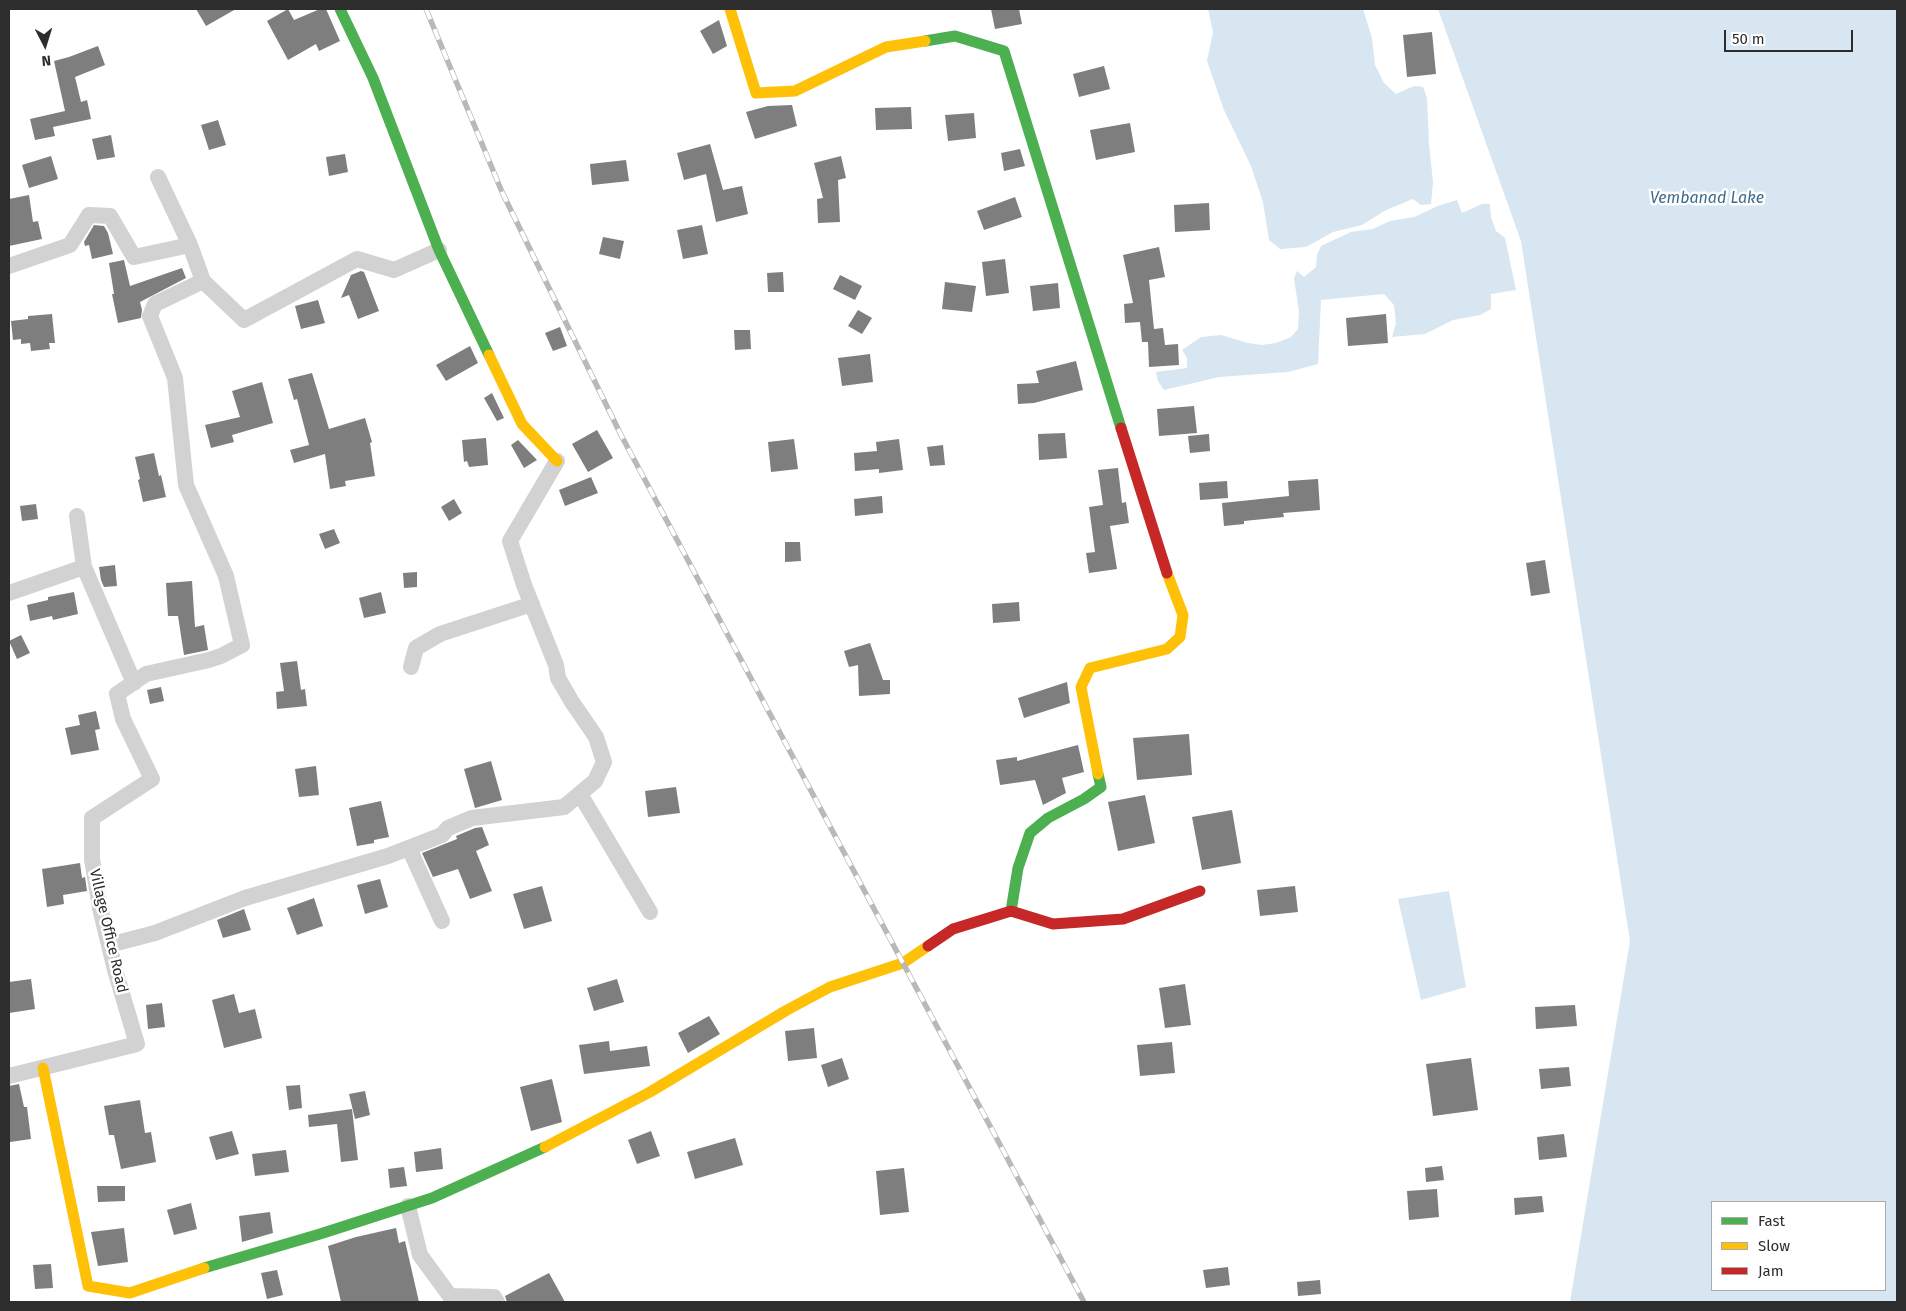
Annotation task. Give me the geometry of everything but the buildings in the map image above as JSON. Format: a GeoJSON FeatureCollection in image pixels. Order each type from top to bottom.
{"type":"FeatureCollection","features":[{"type":"Feature","properties":{"kind":"street"},"geometry":{"type":"LineString","coordinates":[[109,945],[154,933],[245,898],[388,856],[442,836],[448,828],[472,818],[564,807],[595,781],[604,762],[596,737],[558,678],[556,665],[510,541],[558,461],[522,424],[439,250],[373,78],[340,9]]}},
{"type":"Feature","properties":{"kind":"street"},"geometry":{"type":"LineString","coordinates":[[730,9],[756,93],[795,90],[886,47],[955,36],[1004,51],[1171,585],[1183,615],[1180,637],[1167,649],[1090,668],[1081,687],[1101,787],[1084,799],[1048,818],[1030,834],[1018,868],[1011,911]]}},
{"type":"Feature","properties":{"kind":"street"},"geometry":{"type":"LineString","coordinates":[[158,177],[190,245],[203,282],[244,320],[357,258],[394,270],[439,250]]}},
{"type":"Feature","properties":{"kind":"street"},"geometry":{"type":"LineString","coordinates":[[9,266],[70,244],[89,215],[110,216],[134,257],[190,245]]}},
{"type":"Feature","properties":{"kind":"street","name":"Village Office Road"},"geometry":{"type":"LineString","coordinates":[[9,1076],[137,1044],[109,945],[92,859],[92,818],[152,779],[123,719],[117,694],[146,674],[215,658],[242,645],[226,576],[186,485],[175,378],[150,316],[155,304],[203,282]]}},
{"type":"Feature","properties":{"kind":"street"},"geometry":{"type":"LineString","coordinates":[[78,516],[84,567],[134,683]]}},
{"type":"Feature","properties":{"kind":"street"},"geometry":{"type":"LineString","coordinates":[[9,592],[84,567]]}},
{"type":"Feature","properties":{"kind":"street"},"geometry":{"type":"LineString","coordinates":[[411,667],[416,648],[440,634],[532,604]]}},
{"type":"Feature","properties":{"kind":"street"},"geometry":{"type":"LineString","coordinates":[[580,794],[650,912]]}},
{"type":"Feature","properties":{"kind":"street"},"geometry":{"type":"LineString","coordinates":[[409,848],[442,921]]}},
{"type":"Feature","properties":{"kind":"street"},"geometry":{"type":"LineString","coordinates":[[43,1068],[88,1286],[130,1293],[432,1198],[530,1156],[650,1092],[787,1010],[830,987],[903,963],[953,929],[1011,911],[1053,924],[1123,919],[1200,891]]}},
{"type":"Feature","properties":{"kind":"street"},"geometry":{"type":"LineString","coordinates":[[408,1206],[420,1255],[450,1296],[494,1297],[498,1302]]}},
{"type":"Feature","properties":{"kind":"water"},"geometry":{"type":"Polygon","coordinates":[[[1208,9],[1363,9],[1372,38],[1375,65],[1384,83],[1396,94],[1414,86],[1423,87],[1427,98],[1433,182],[1431,204],[1421,205],[1413,199],[1386,210],[1362,225],[1333,232],[1306,247],[1280,249],[1269,240],[1263,202],[1251,166],[1224,110],[1207,61],[1213,32],[1208,9]]]}},
{"type":"Feature","properties":{"kind":"water","name":"Vembanad Lake"},"geometry":{"type":"Polygon","coordinates":[[[1438,9],[1897,9],[1897,1302],[1570,1302],[1630,941],[1521,241],[1438,9]]]}},
{"type":"Feature","properties":{"kind":"water"},"geometry":{"type":"Polygon","coordinates":[[[1457,200],[1462,213],[1482,204],[1490,204],[1491,217],[1496,231],[1505,238],[1516,290],[1491,294],[1491,309],[1480,315],[1453,320],[1425,334],[1392,337],[1396,323],[1394,305],[1384,294],[1321,300],[1318,364],[1288,372],[1219,377],[1164,390],[1158,381],[1156,372],[1187,368],[1187,358],[1182,350],[1201,337],[1221,335],[1262,345],[1276,343],[1291,337],[1298,329],[1299,312],[1294,278],[1297,271],[1304,277],[1316,267],[1317,255],[1321,246],[1351,232],[1373,229],[1390,221],[1414,217],[1457,200]]]}},
{"type":"Feature","properties":{"kind":"water"},"geometry":{"type":"Polygon","coordinates":[[[1449,891],[1466,987],[1421,1000],[1398,899],[1449,891]]]}},
{"type":"Feature","properties":{"kind":"railway"},"geometry":{"type":"LineString","coordinates":[[426,9],[502,192],[621,435],[1084,1302]]}},
{"type":"Feature","properties":{"kind":"traffic: fast"},"geometry":{"type":"LineString","coordinates":[[340,9],[373,78],[439,250],[489,355]]}},
{"type":"Feature","properties":{"kind":"traffic: fast"},"geometry":{"type":"LineString","coordinates":[[925,41],[955,36],[1004,51],[1121,428]]}},
{"type":"Feature","properties":{"kind":"traffic: fast"},"geometry":{"type":"LineString","coordinates":[[1011,911],[1018,868],[1030,833],[1048,818],[1084,799],[1101,787],[1098,774]]}},
{"type":"Feature","properties":{"kind":"traffic: fast"},"geometry":{"type":"LineString","coordinates":[[204,1268],[320,1234],[432,1198],[545,1147]]}},
{"type":"Feature","properties":{"kind":"traffic: slow"},"geometry":{"type":"LineString","coordinates":[[730,9],[756,93],[795,91],[886,47],[925,41]]}},
{"type":"Feature","properties":{"kind":"traffic: slow"},"geometry":{"type":"LineString","coordinates":[[489,355],[522,424],[557,461]]}},
{"type":"Feature","properties":{"kind":"traffic: slow"},"geometry":{"type":"LineString","coordinates":[[1098,774],[1081,687],[1090,668],[1167,649],[1180,637],[1183,615],[1167,573]]}},
{"type":"Feature","properties":{"kind":"traffic: slow"},"geometry":{"type":"LineString","coordinates":[[545,1147],[650,1092],[787,1010],[830,987],[903,963],[928,946]]}},
{"type":"Feature","properties":{"kind":"traffic: slow"},"geometry":{"type":"LineString","coordinates":[[43,1068],[88,1286],[130,1293],[204,1268]]}},
{"type":"Feature","properties":{"kind":"traffic: jam"},"geometry":{"type":"LineString","coordinates":[[1121,428],[1167,573]]}},
{"type":"Feature","properties":{"kind":"traffic: jam"},"geometry":{"type":"LineString","coordinates":[[928,946],[953,929],[1011,911],[1053,924],[1123,919],[1200,891]]}}]}
